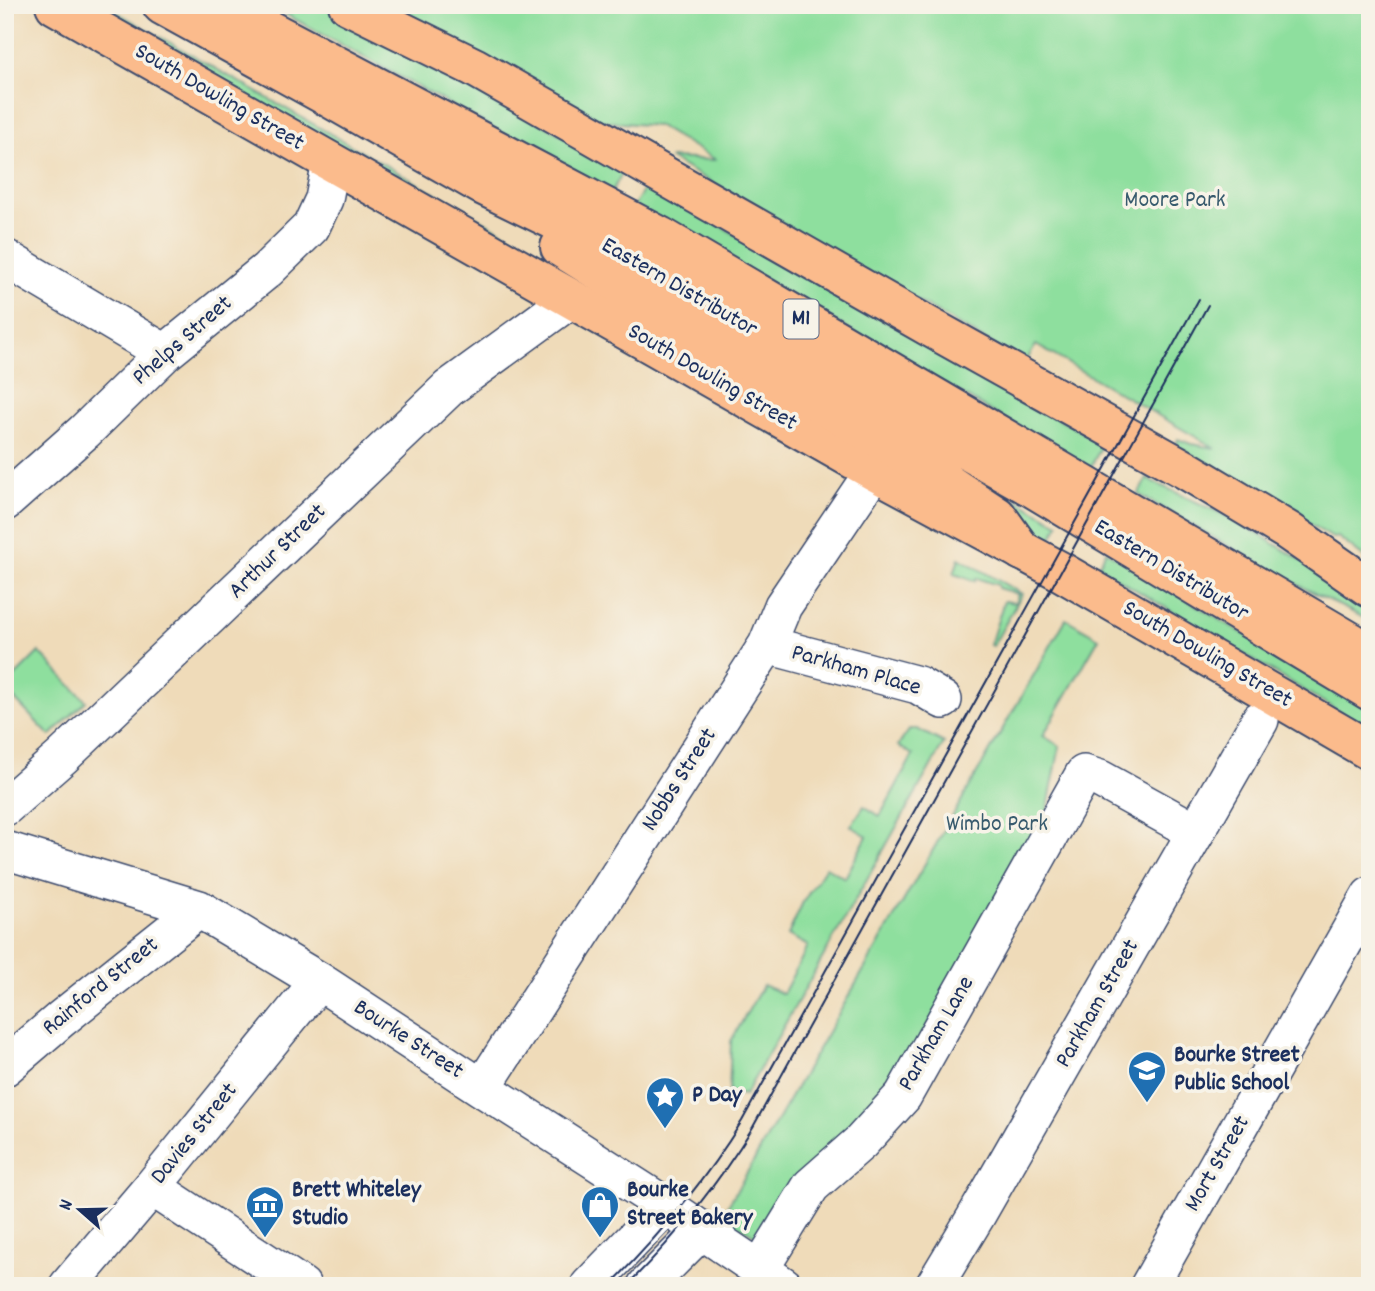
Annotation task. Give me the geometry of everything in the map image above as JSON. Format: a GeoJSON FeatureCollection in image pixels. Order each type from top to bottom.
{"type":"FeatureCollection","features":[{"type":"Feature","properties":{"kind":"main road","name":"South Dowling Street"},"geometry":{"type":"LineString","coordinates":[[55,5],[874,471],[1221,663],[1370,751]]}},
{"type":"Feature","properties":{"kind":"main road","name":"Eastern Distributor"},"geometry":{"type":"LineString","coordinates":[[162,5],[482,185],[599,242],[1033,488],[1370,691]]}},
{"type":"Feature","properties":{"kind":"main road","name":"Eastern Distributor"},"geometry":{"type":"LineString","coordinates":[[222,5],[660,236],[1370,653]]}},
{"type":"Feature","properties":{"kind":"main road"},"geometry":{"type":"LineString","coordinates":[[348,5],[474,67],[1188,471],[1288,531],[1370,588]]}},
{"type":"Feature","properties":{"kind":"main road","name":"M1"},"geometry":{"type":"LineString","coordinates":[[482,185],[581,261],[890,444],[998,516],[1022,551]]}},
{"type":"Feature","properties":{"kind":"street","name":"Phelps Street"},"geometry":{"type":"LineString","coordinates":[[5,502],[84,432],[165,354],[267,270],[311,228],[324,199],[331,162]]}},
{"type":"Feature","properties":{"kind":"street"},"geometry":{"type":"LineString","coordinates":[[5,258],[165,354]]}},
{"type":"Feature","properties":{"kind":"street","name":"Arthur Street"},"geometry":{"type":"LineString","coordinates":[[5,807],[92,728],[449,388],[560,307]]}},
{"type":"Feature","properties":{"kind":"street","name":"Nobbs Street"},"geometry":{"type":"LineString","coordinates":[[482,1088],[767,645],[783,606],[874,471]]}},
{"type":"Feature","properties":{"kind":"street","name":"Parkham Place"},"geometry":{"type":"LineString","coordinates":[[767,645],[918,685],[943,700]]}},
{"type":"Feature","properties":{"kind":"street","name":"Parkham Street"},"geometry":{"type":"LineString","coordinates":[[934,1286],[1260,720]]}},
{"type":"Feature","properties":{"kind":"street","name":"Parkham Lane"},"geometry":{"type":"LineString","coordinates":[[772,1278],[811,1186],[862,1142],[903,1096],[1084,774],[1100,779],[1196,832]]}},
{"type":"Feature","properties":{"kind":"street","name":"Bourke Street"},"geometry":{"type":"LineString","coordinates":[[5,850],[199,909],[319,981],[772,1278]]}},
{"type":"Feature","properties":{"kind":"street","name":"Mort Street"},"geometry":{"type":"LineString","coordinates":[[1149,1286],[1370,896]]}},
{"type":"Feature","properties":{"kind":"street","name":"Rainford Street"},"geometry":{"type":"LineString","coordinates":[[5,1067],[199,909]]}},
{"type":"Feature","properties":{"kind":"street","name":"Davies Street"},"geometry":{"type":"LineString","coordinates":[[68,1286],[319,981]]}},
{"type":"Feature","properties":{"kind":"street"},"geometry":{"type":"LineString","coordinates":[[152,1186],[302,1286]]}},
{"type":"Feature","properties":{"kind":"street"},"geometry":{"type":"LineString","coordinates":[[589,1286],[666,1206]]}},
{"type":"Feature","properties":{"kind":"street"},"geometry":{"type":"LineString","coordinates":[[646,1286],[702,1230]]}},
{"type":"Feature","properties":{"kind":"green space"},"geometry":{"type":"Polygon","coordinates":[[[79,5],[104,5],[568,269],[562,279],[79,5]]]}},
{"type":"Feature","properties":{"kind":"green space"},"geometry":{"type":"Polygon","coordinates":[[[269,5],[321,5],[398,43],[624,170],[611,193],[269,5]]]}},
{"type":"Feature","properties":{"kind":"green space","name":"Moore Park"},"geometry":{"type":"Polygon","coordinates":[[[421,5],[1370,5],[1370,562],[1338,537],[1333,538],[1176,445],[1178,439],[1215,448],[1036,345],[1025,363],[669,158],[716,160],[658,126],[599,121],[398,12],[421,5]]]}},
{"type":"Feature","properties":{"kind":"green space"},"geometry":{"type":"Polygon","coordinates":[[[647,184],[1103,444],[1090,468],[634,206],[647,184]]]}},
{"type":"Feature","properties":{"kind":"green space"},"geometry":{"type":"Polygon","coordinates":[[[882,423],[1059,524],[1051,539],[882,423]]]}},
{"type":"Feature","properties":{"kind":"green space"},"geometry":{"type":"Polygon","coordinates":[[[1147,479],[1237,521],[1370,602],[1370,621],[1290,581],[1138,494],[1147,479]]]}},
{"type":"Feature","properties":{"kind":"green space"},"geometry":{"type":"Polygon","coordinates":[[[1106,551],[1370,710],[1370,730],[1098,567],[1106,551]]]}},
{"type":"Feature","properties":{"kind":"green space"},"geometry":{"type":"Polygon","coordinates":[[[959,558],[1022,594],[993,646],[990,645],[1004,601],[1015,603],[1018,594],[976,578],[975,581],[954,574],[959,558]]]}},
{"type":"Feature","properties":{"kind":"green space","name":"Wimbo Park"},"geometry":{"type":"Polygon","coordinates":[[[1066,619],[1099,638],[1043,736],[1060,746],[1044,827],[886,1097],[764,1241],[722,1216],[1066,619]]]}},
{"type":"Feature","properties":{"kind":"green space"},"geometry":{"type":"Polygon","coordinates":[[[39,652],[86,701],[50,736],[5,689],[39,652]]]}},
{"type":"Feature","properties":{"kind":"green space"},"geometry":{"type":"Polygon","coordinates":[[[910,729],[917,729],[944,743],[745,1095],[729,1093],[731,1041],[763,985],[783,994],[808,946],[788,935],[803,902],[826,867],[845,878],[867,836],[851,826],[864,806],[880,816],[913,755],[898,746],[910,729]]]}},
{"type":"Feature","properties":{"kind":"tram line"},"geometry":{"type":"LineString","coordinates":[[609,1286],[680,1207],[742,1121],[1199,299]]}},
{"type":"Feature","properties":{"kind":"tram line"},"geometry":{"type":"LineString","coordinates":[[626,1286],[694,1210],[753,1127],[1208,305]]}},
{"type":"Feature","properties":{"kind":"place","name":"Bourke Street Public School"},"geometry":{"type":"Point","coordinates":[1147,1104]}},
{"type":"Feature","properties":{"kind":"place","name":"P Day"},"geometry":{"type":"Point","coordinates":[665,1130]}},
{"type":"Feature","properties":{"kind":"place","name":"Brett Whiteley Studio"},"geometry":{"type":"Point","coordinates":[265,1239]}},
{"type":"Feature","properties":{"kind":"place","name":"Bourke Street Bakery"},"geometry":{"type":"Point","coordinates":[600,1239]}}]}
